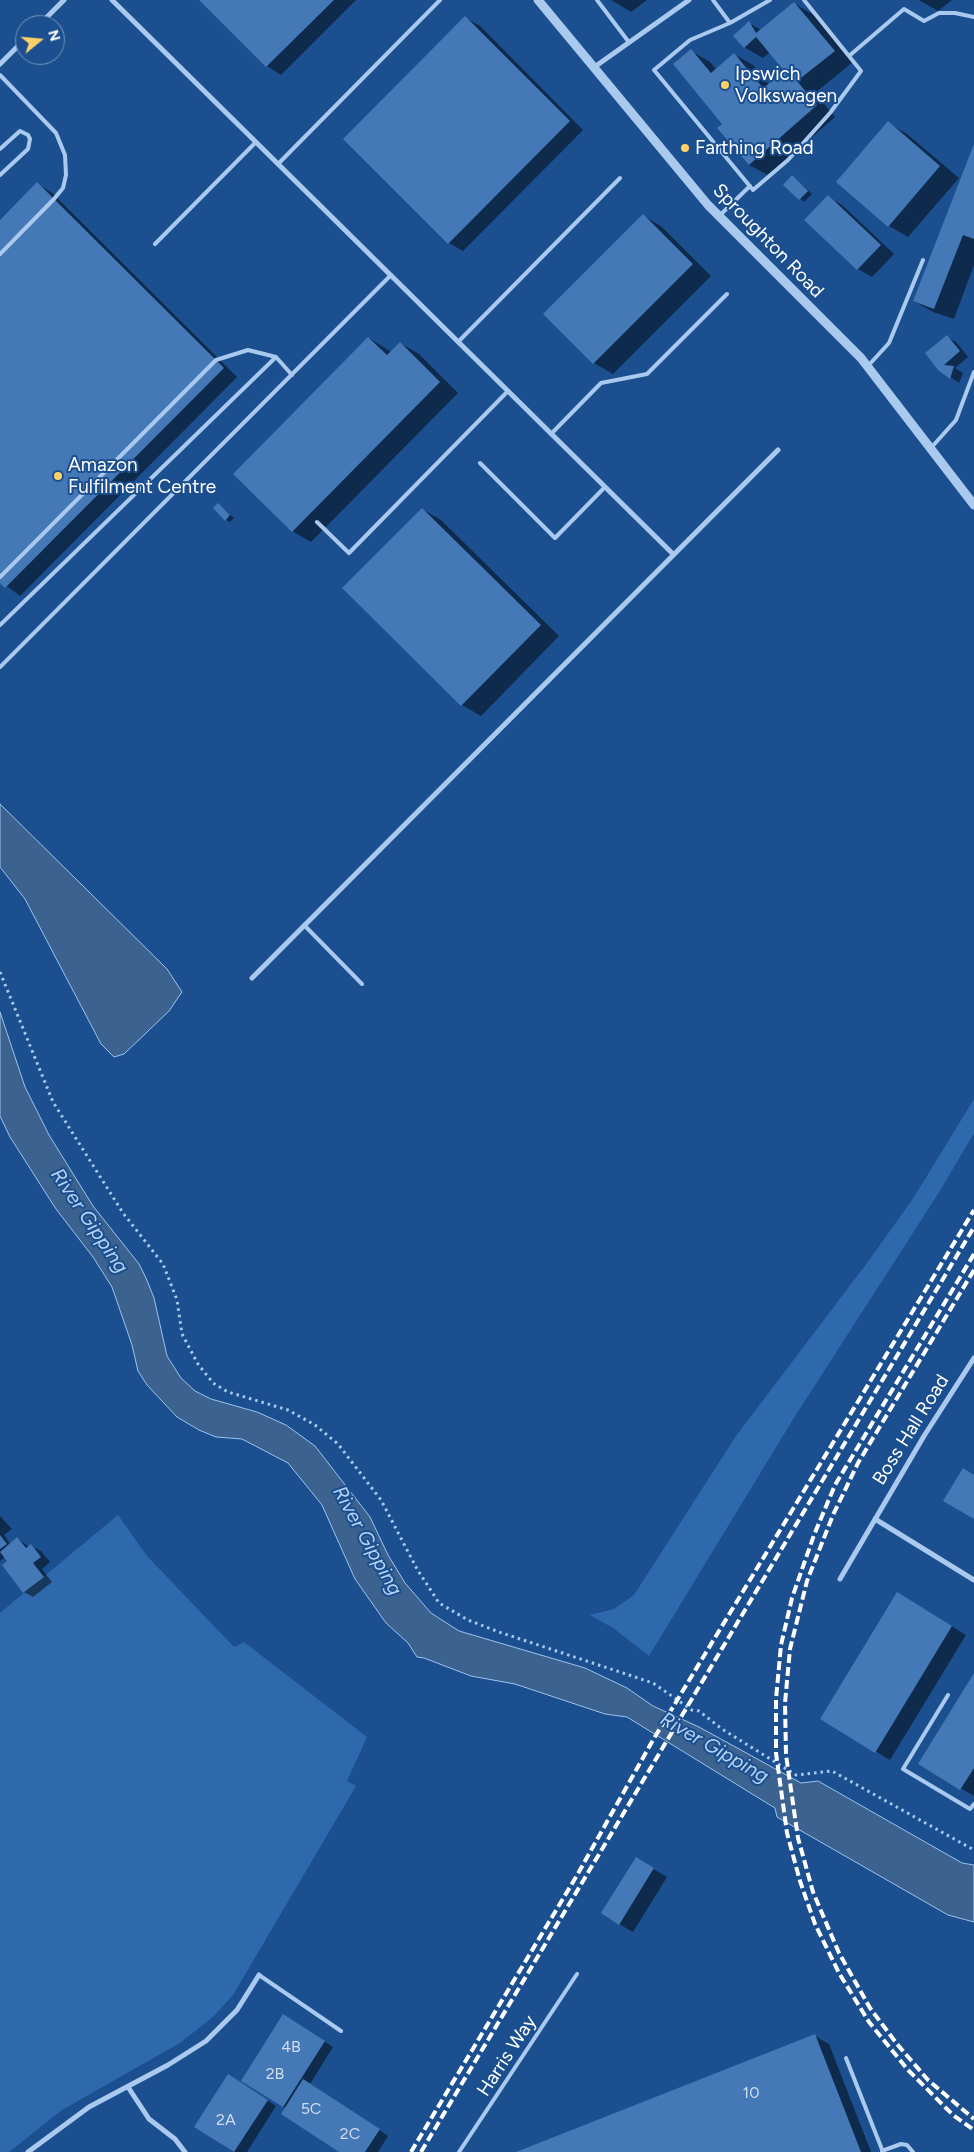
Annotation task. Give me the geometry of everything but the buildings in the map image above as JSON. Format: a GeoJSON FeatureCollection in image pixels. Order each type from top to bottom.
{"type":"FeatureCollection","features":[{"type":"Feature","properties":{"kind":"street"},"geometry":{"type":"LineString","coordinates":[[49,15],[64,0]]}},
{"type":"Feature","properties":{"kind":"street"},"geometry":{"type":"LineString","coordinates":[[112,0],[673,554]]}},
{"type":"Feature","properties":{"kind":"street","name":"Sproughton Road"},"geometry":{"type":"LineString","coordinates":[[538,0],[593,69],[719,216],[867,366],[974,505]]}},
{"type":"Feature","properties":{"kind":"street"},"geometry":{"type":"LineString","coordinates":[[593,69],[628,41],[689,0]]}},
{"type":"Feature","properties":{"kind":"street"},"geometry":{"type":"LineString","coordinates":[[0,64],[15,49]]}},
{"type":"Feature","properties":{"kind":"street"},"geometry":{"type":"LineString","coordinates":[[252,978],[778,450]]}},
{"type":"Feature","properties":{"kind":"street","name":"Boss Hall Road"},"geometry":{"type":"LineString","coordinates":[[840,1579],[974,1358]]}},
{"type":"Feature","properties":{"kind":"street"},"geometry":{"type":"LineString","coordinates":[[875,1519],[974,1580]]}},
{"type":"Feature","properties":{"kind":"street"},"geometry":{"type":"LineString","coordinates":[[28,2152],[89,2107],[128,2087],[206,2041],[237,2010],[259,1975]]}},
{"type":"Feature","properties":{"kind":"street"},"geometry":{"type":"LineString","coordinates":[[128,2087],[149,2119],[175,2139],[185,2152]]}},
{"type":"Feature","properties":{"kind":"lane"},"geometry":{"type":"LineString","coordinates":[[278,164],[440,0]]}},
{"type":"Feature","properties":{"kind":"lane"},"geometry":{"type":"LineString","coordinates":[[598,0],[628,41]]}},
{"type":"Feature","properties":{"kind":"lane"},"geometry":{"type":"LineString","coordinates":[[713,0],[730,24]]}},
{"type":"Feature","properties":{"kind":"lane"},"geometry":{"type":"LineString","coordinates":[[770,0],[730,24],[690,40],[654,70],[753,190],[788,160],[830,113],[861,71],[804,0]]}},
{"type":"Feature","properties":{"kind":"lane"},"geometry":{"type":"LineString","coordinates":[[849,56],[904,9],[924,21],[939,13],[955,13],[974,17]]}},
{"type":"Feature","properties":{"kind":"lane"},"geometry":{"type":"LineString","coordinates":[[0,75],[56,132],[65,155],[66,175],[63,188],[54,199],[0,254]]}},
{"type":"Feature","properties":{"kind":"lane"},"geometry":{"type":"LineString","coordinates":[[0,149],[20,131],[28,135],[30,139],[28,149],[0,175]]}},
{"type":"Feature","properties":{"kind":"lane"},"geometry":{"type":"LineString","coordinates":[[155,244],[256,142]]}},
{"type":"Feature","properties":{"kind":"lane"},"geometry":{"type":"LineString","coordinates":[[458,342],[620,178]]}},
{"type":"Feature","properties":{"kind":"lane"},"geometry":{"type":"LineString","coordinates":[[719,216],[750,186]]}},
{"type":"Feature","properties":{"kind":"lane"},"geometry":{"type":"LineString","coordinates":[[867,366],[889,343],[923,260]]}},
{"type":"Feature","properties":{"kind":"lane"},"geometry":{"type":"LineString","coordinates":[[0,667],[391,276]]}},
{"type":"Feature","properties":{"kind":"lane"},"geometry":{"type":"LineString","coordinates":[[551,434],[601,383],[647,374],[727,294]]}},
{"type":"Feature","properties":{"kind":"lane"},"geometry":{"type":"LineString","coordinates":[[0,577],[216,360],[248,350],[276,357],[292,375]]}},
{"type":"Feature","properties":{"kind":"lane"},"geometry":{"type":"LineString","coordinates":[[0,625],[276,357]]}},
{"type":"Feature","properties":{"kind":"lane"},"geometry":{"type":"LineString","coordinates":[[930,449],[956,420],[974,372]]}},
{"type":"Feature","properties":{"kind":"lane"},"geometry":{"type":"LineString","coordinates":[[317,522],[349,553],[508,391]]}},
{"type":"Feature","properties":{"kind":"lane"},"geometry":{"type":"LineString","coordinates":[[480,463],[555,538],[605,487]]}},
{"type":"Feature","properties":{"kind":"lane"},"geometry":{"type":"LineString","coordinates":[[304,925],[362,984]]}},
{"type":"Feature","properties":{"kind":"lane"},"geometry":{"type":"LineString","coordinates":[[948,1695],[903,1769],[970,1809],[974,1804]]}},
{"type":"Feature","properties":{"kind":"lane","name":"Harris Way"},"geometry":{"type":"LineString","coordinates":[[460,2152],[577,1974]]}},
{"type":"Feature","properties":{"kind":"lane"},"geometry":{"type":"LineString","coordinates":[[259,1975],[341,2031]]}},
{"type":"Feature","properties":{"kind":"lane"},"geometry":{"type":"LineString","coordinates":[[846,2058],[883,2151],[901,2144],[907,2145],[913,2152]]}},
{"type":"Feature","properties":{"kind":"path"},"geometry":{"type":"LineString","coordinates":[[0,972],[53,1102],[124,1213],[163,1264],[177,1300],[182,1334],[198,1364],[214,1383],[228,1392],[288,1410],[315,1425],[338,1444],[381,1500],[417,1569],[438,1603],[468,1620],[499,1632],[653,1683],[692,1710],[699,1711],[722,1728],[796,1775],[832,1771],[974,1850]]}},
{"type":"Feature","properties":{"kind":"shaded area"},"geometry":{"type":"Polygon","coordinates":[[[974,1099],[974,1133],[938,1194],[792,1421],[649,1656],[613,1628],[590,1615],[614,1609],[634,1595],[736,1436],[870,1259],[914,1197],[974,1099]]]}},
{"type":"Feature","properties":{"kind":"shaded area"},"geometry":{"type":"Polygon","coordinates":[[[118,1515],[147,1556],[234,1647],[244,1642],[367,1737],[347,1781],[356,1786],[233,1995],[214,2016],[180,2043],[62,2110],[9,2152],[0,2152],[0,1613],[118,1515]]]}},
{"type":"Feature","properties":{"kind":"water"},"geometry":{"type":"Polygon","coordinates":[[[0,804],[167,969],[182,992],[169,1011],[124,1054],[114,1057],[101,1044],[25,899],[0,867],[0,804]]]}},
{"type":"Feature","properties":{"kind":"water","name":"River Gipping"},"geometry":{"type":"Polygon","coordinates":[[[0,1012],[25,1087],[49,1135],[93,1206],[139,1264],[146,1278],[154,1298],[167,1356],[181,1378],[195,1391],[211,1399],[257,1412],[286,1425],[315,1446],[370,1517],[388,1555],[405,1583],[431,1613],[459,1631],[585,1668],[627,1688],[653,1706],[699,1727],[801,1783],[818,1781],[962,1863],[974,1865],[974,1922],[948,1915],[777,1817],[775,1808],[627,1717],[605,1714],[515,1684],[471,1676],[417,1657],[408,1643],[386,1623],[355,1579],[322,1505],[288,1463],[242,1439],[216,1437],[199,1430],[177,1417],[147,1385],[138,1371],[132,1345],[112,1287],[93,1257],[56,1209],[10,1137],[0,1116],[0,1012]]]}},
{"type":"Feature","properties":{"kind":"railway"},"geometry":{"type":"LineString","coordinates":[[411,2152],[576,1877],[653,1740],[974,1210]]}},
{"type":"Feature","properties":{"kind":"railway"},"geometry":{"type":"LineString","coordinates":[[421,2152],[974,1227]]}},
{"type":"Feature","properties":{"kind":"railway"},"geometry":{"type":"LineString","coordinates":[[974,1254],[835,1485],[814,1535],[792,1598],[781,1645],[776,1699],[776,1753],[787,1833],[800,1881],[815,1924],[839,1973],[869,2022],[908,2070],[953,2115],[974,2130]]}},
{"type":"Feature","properties":{"kind":"railway"},"geometry":{"type":"LineString","coordinates":[[974,1270],[858,1463],[833,1515],[807,1581],[790,1649],[785,1703],[786,1755],[798,1838],[813,1892],[839,1953],[870,2008],[897,2044],[928,2080],[974,2119]]}},
{"type":"Feature","properties":{"kind":"place","name":"Ipswich Volkswagen"},"geometry":{"type":"Point","coordinates":[725,85]}},
{"type":"Feature","properties":{"kind":"place","name":"Farthing Road"},"geometry":{"type":"Point","coordinates":[685,148]}},
{"type":"Feature","properties":{"kind":"place","name":"Amazon Fulfilment Centre"},"geometry":{"type":"Point","coordinates":[58,476]}}]}
